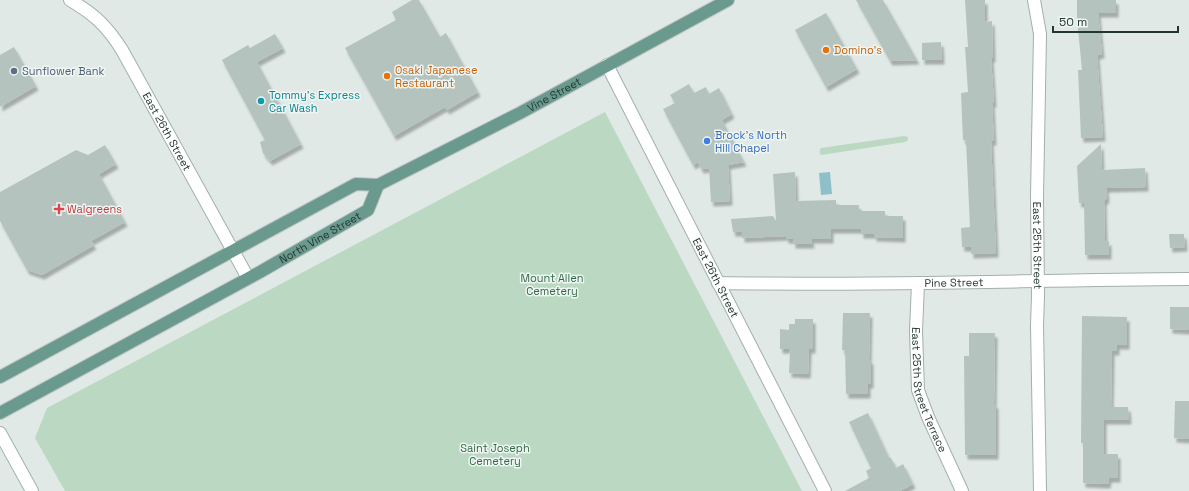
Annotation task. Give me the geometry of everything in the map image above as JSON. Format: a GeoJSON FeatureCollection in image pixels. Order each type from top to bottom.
{"type":"FeatureCollection","features":[{"type":"Feature","properties":{"kind":"main road","name":"Vine Street"},"geometry":{"type":"LineString","coordinates":[[378,186],[520,113],[728,0]]}},
{"type":"Feature","properties":{"kind":"main road"},"geometry":{"type":"LineString","coordinates":[[0,377],[356,184],[378,186]]}},
{"type":"Feature","properties":{"kind":"main road","name":"North Vine Street"},"geometry":{"type":"LineString","coordinates":[[0,413],[248,278],[368,210],[378,186]]}},
{"type":"Feature","properties":{"kind":"street","name":"East 26th Street"},"geometry":{"type":"LineString","coordinates":[[70,0],[86,9],[113,35],[248,278]]}},
{"type":"Feature","properties":{"kind":"street","name":"East 25th Street"},"geometry":{"type":"LineString","coordinates":[[1034,0],[1040,34],[1037,196],[1037,325],[1040,491]]}},
{"type":"Feature","properties":{"kind":"street","name":"East 26th Street"},"geometry":{"type":"LineString","coordinates":[[607,65],[825,491]]}},
{"type":"Feature","properties":{"kind":"street","name":"Pine Street"},"geometry":{"type":"LineString","coordinates":[[718,283],[918,283],[1038,280],[1189,279]]}},
{"type":"Feature","properties":{"kind":"street","name":"East 25th Street Terrace"},"geometry":{"type":"LineString","coordinates":[[918,283],[916,331],[918,390],[928,417],[962,491]]}},
{"type":"Feature","properties":{"kind":"street"},"geometry":{"type":"LineString","coordinates":[[0,434],[32,491]]}},
{"type":"Feature","properties":{"kind":"green space","name":"Mount Allen Cemetery"},"geometry":{"type":"Polygon","coordinates":[[[605,112],[802,491],[65,491],[35,438],[47,408],[605,112]]]}},
{"type":"Feature","properties":{"kind":"green space"},"geometry":{"type":"Polygon","coordinates":[[[904,136],[908,137],[908,140],[905,142],[821,155],[820,153],[821,148],[904,136]]]}},
{"type":"Feature","properties":{"kind":"water"},"geometry":{"type":"Polygon","coordinates":[[[830,172],[832,194],[821,195],[819,173],[830,172]]]}},
{"type":"Feature","properties":{"kind":"building"},"geometry":{"type":"Polygon","coordinates":[[[412,0],[419,0],[440,37],[446,33],[478,92],[447,110],[445,107],[394,136],[345,48],[396,20],[392,12],[412,0]]]}},
{"type":"Feature","properties":{"kind":"building"},"geometry":{"type":"Polygon","coordinates":[[[856,0],[883,0],[917,60],[890,61],[856,0]]]}},
{"type":"Feature","properties":{"kind":"building"},"geometry":{"type":"Polygon","coordinates":[[[965,0],[985,0],[985,22],[992,21],[993,58],[991,58],[994,103],[992,103],[994,141],[991,141],[996,253],[971,254],[971,247],[962,247],[961,228],[970,227],[966,140],[963,140],[961,93],[968,92],[965,47],[968,47],[965,0]]]}},
{"type":"Feature","properties":{"kind":"building"},"geometry":{"type":"Polygon","coordinates":[[[1077,0],[1116,0],[1116,13],[1098,13],[1102,54],[1097,55],[1103,137],[1081,138],[1078,70],[1082,70],[1077,19],[1077,0]]]}},
{"type":"Feature","properties":{"kind":"building","name":"Domino's"},"geometry":{"type":"Polygon","coordinates":[[[826,13],[857,69],[826,87],[795,30],[826,13]]]}},
{"type":"Feature","properties":{"kind":"building","name":"Tommy's Express Car Wash"},"geometry":{"type":"Polygon","coordinates":[[[275,34],[283,48],[257,62],[301,144],[270,161],[263,153],[260,142],[265,140],[222,60],[248,45],[250,48],[275,34]]]}},
{"type":"Feature","properties":{"kind":"building"},"geometry":{"type":"Polygon","coordinates":[[[941,42],[942,60],[922,60],[922,43],[941,42]]]}},
{"type":"Feature","properties":{"kind":"building","name":"Sunflower Bank"},"geometry":{"type":"Polygon","coordinates":[[[14,47],[36,86],[0,107],[0,55],[14,47]]]}},
{"type":"Feature","properties":{"kind":"building","name":"Brock's North Hill Chapel"},"geometry":{"type":"Polygon","coordinates":[[[689,84],[694,93],[706,87],[709,94],[719,88],[732,114],[722,120],[744,162],[728,165],[730,201],[711,202],[709,168],[701,169],[698,162],[693,165],[663,109],[675,103],[670,95],[689,84]]]}},
{"type":"Feature","properties":{"kind":"building"},"geometry":{"type":"Polygon","coordinates":[[[1101,144],[1102,170],[1145,168],[1146,187],[1106,188],[1107,198],[1104,201],[1105,242],[1109,241],[1109,255],[1085,255],[1084,203],[1079,203],[1077,166],[1101,144]]]}},
{"type":"Feature","properties":{"kind":"building","name":"Walgreens"},"geometry":{"type":"Polygon","coordinates":[[[105,145],[116,164],[99,174],[125,222],[91,241],[94,245],[42,275],[27,270],[0,221],[0,192],[76,150],[88,155],[105,145]]]}},
{"type":"Feature","properties":{"kind":"building"},"geometry":{"type":"Polygon","coordinates":[[[795,172],[796,201],[836,200],[836,205],[859,205],[859,211],[885,211],[885,216],[903,216],[903,238],[874,237],[874,234],[861,234],[861,229],[831,229],[831,239],[811,239],[812,244],[793,244],[793,239],[786,239],[786,236],[742,238],[742,232],[733,232],[731,219],[773,216],[776,221],[773,174],[795,172]]]}},
{"type":"Feature","properties":{"kind":"building"},"geometry":{"type":"Polygon","coordinates":[[[1169,234],[1184,234],[1185,247],[1170,248],[1169,234]]]}},
{"type":"Feature","properties":{"kind":"building"},"geometry":{"type":"Polygon","coordinates":[[[1170,307],[1189,307],[1189,330],[1170,329],[1170,307]]]}},
{"type":"Feature","properties":{"kind":"building"},"geometry":{"type":"Polygon","coordinates":[[[843,313],[870,313],[869,360],[871,360],[871,384],[868,384],[868,394],[846,394],[845,350],[842,350],[843,313]]]}},
{"type":"Feature","properties":{"kind":"building"},"geometry":{"type":"Polygon","coordinates":[[[1082,316],[1127,317],[1127,345],[1117,345],[1117,351],[1112,351],[1111,407],[1128,407],[1129,420],[1104,420],[1104,454],[1118,454],[1118,478],[1109,478],[1108,484],[1083,483],[1083,443],[1081,443],[1082,316]]]}},
{"type":"Feature","properties":{"kind":"building"},"geometry":{"type":"Polygon","coordinates":[[[795,319],[813,319],[813,349],[809,349],[808,374],[789,373],[790,349],[780,349],[780,329],[789,330],[789,324],[795,324],[795,319]]]}},
{"type":"Feature","properties":{"kind":"building"},"geometry":{"type":"Polygon","coordinates":[[[969,333],[995,333],[994,404],[996,404],[996,455],[965,455],[964,356],[969,356],[969,333]]]}},
{"type":"Feature","properties":{"kind":"building"},"geometry":{"type":"Polygon","coordinates":[[[1175,401],[1189,401],[1189,439],[1174,438],[1175,401]]]}},
{"type":"Feature","properties":{"kind":"building"},"geometry":{"type":"Polygon","coordinates":[[[868,413],[889,458],[891,458],[896,468],[903,464],[913,484],[900,491],[845,491],[869,478],[866,471],[871,468],[849,422],[868,413]]]}},
{"type":"Feature","properties":{"kind":"place","name":"Domino's"},"geometry":{"type":"Point","coordinates":[826,50]}},
{"type":"Feature","properties":{"kind":"place","name":"Sunflower Bank"},"geometry":{"type":"Point","coordinates":[14,71]}},
{"type":"Feature","properties":{"kind":"place","name":"Osaki Japanese Restaurant"},"geometry":{"type":"Point","coordinates":[387,76]}},
{"type":"Feature","properties":{"kind":"place","name":"Tommy's Express Car Wash"},"geometry":{"type":"Point","coordinates":[261,101]}},
{"type":"Feature","properties":{"kind":"place","name":"Brock's North Hill Chapel"},"geometry":{"type":"Point","coordinates":[707,141]}},
{"type":"Feature","properties":{"kind":"place","name":"Walgreens"},"geometry":{"type":"Point","coordinates":[59,209]}},
{"type":"Feature","properties":{"kind":"park label","name":"Saint Joseph Cemetery"},"geometry":{"type":"Point","coordinates":[495,454]}}]}
